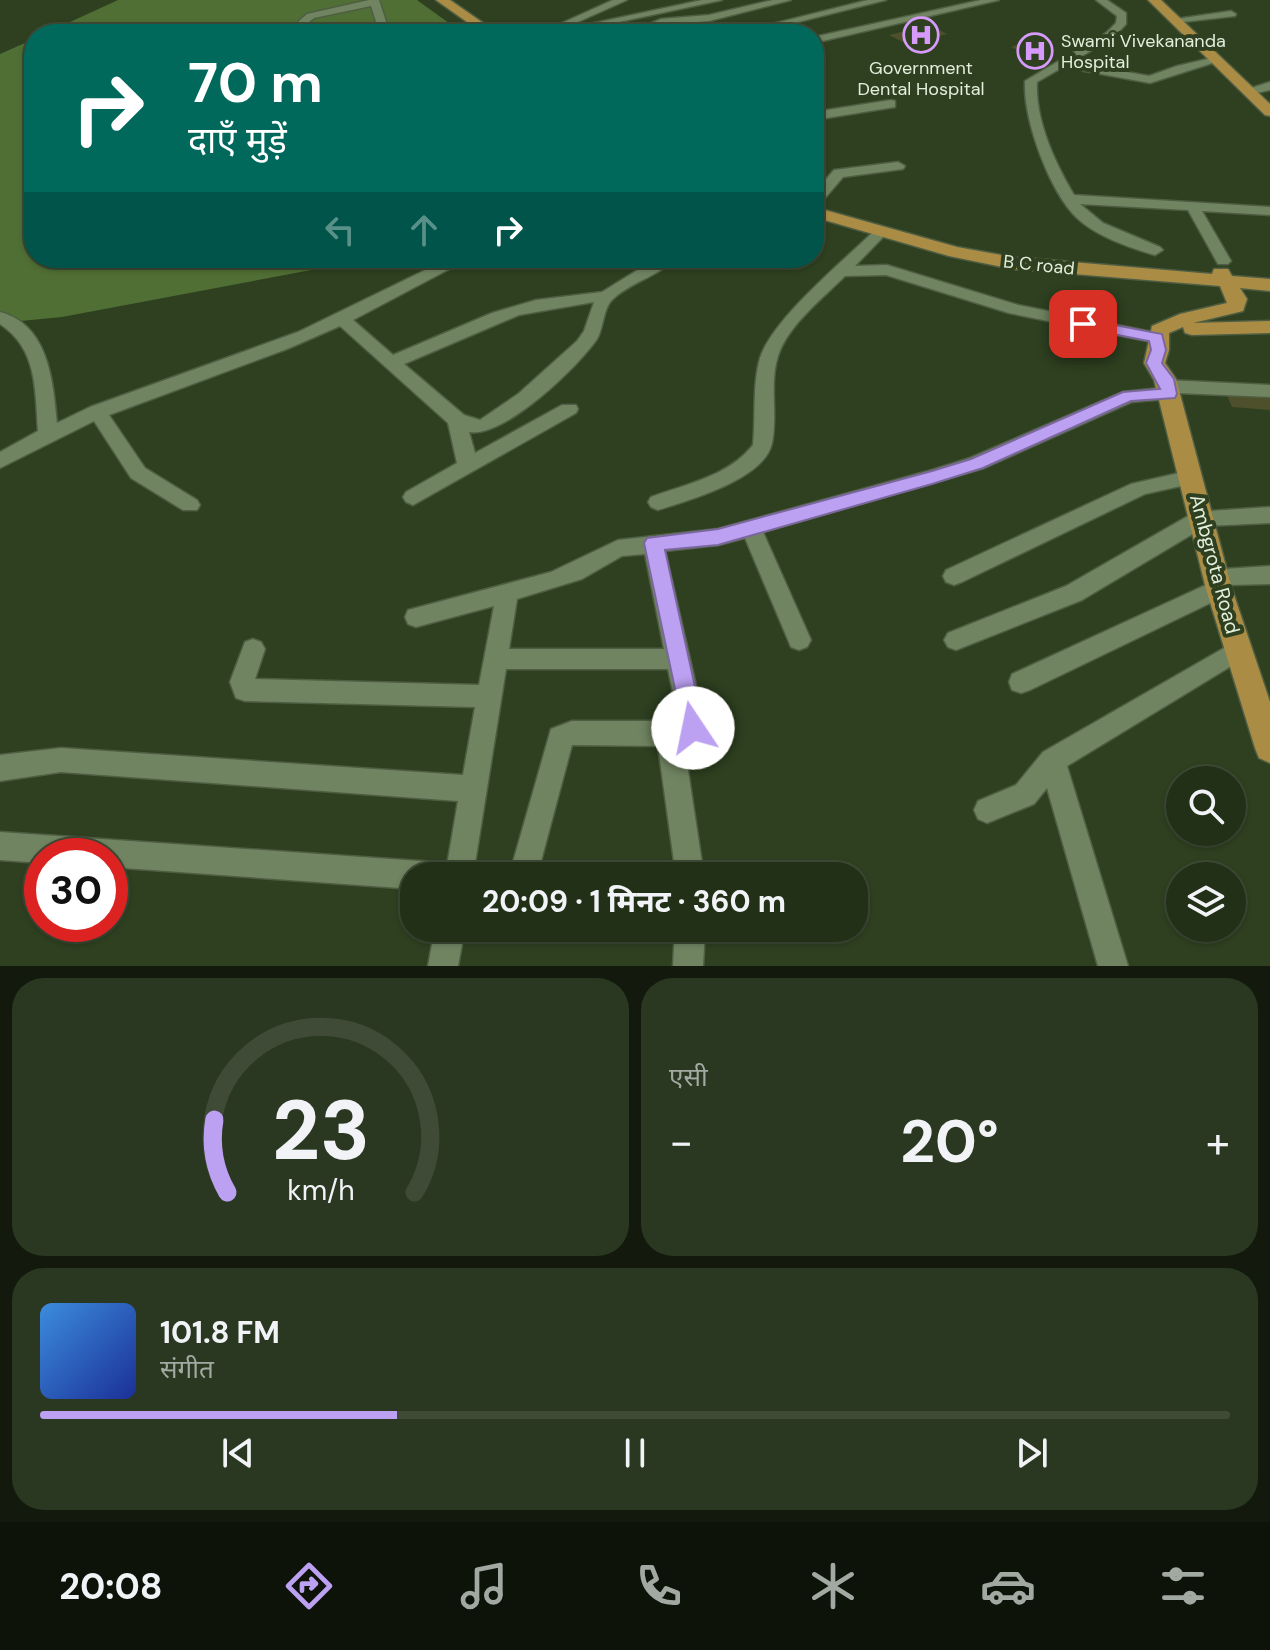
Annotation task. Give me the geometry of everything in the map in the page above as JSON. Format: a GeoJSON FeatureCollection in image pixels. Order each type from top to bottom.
{"type":"FeatureCollection","features":[{"type":"Feature","properties":{"kind":"main road"},"geometry":{"type":"LineString","coordinates":[[431,0],[473,24]]}},
{"type":"Feature","properties":{"kind":"main road"},"geometry":{"type":"LineString","coordinates":[[443,0],[470,24]]}},
{"type":"Feature","properties":{"kind":"main road"},"geometry":{"type":"LineString","coordinates":[[1154,0],[1270,112]]}},
{"type":"Feature","properties":{"kind":"main road"},"geometry":{"type":"LineString","coordinates":[[824,206],[949,241],[1019,254],[1270,276]]}},
{"type":"Feature","properties":{"kind":"main road","name":"B C road"},"geometry":{"type":"LineString","coordinates":[[824,215],[955,252],[1012,263],[1224,272],[1270,285]]}},
{"type":"Feature","properties":{"kind":"main road"},"geometry":{"type":"LineString","coordinates":[[1224,272],[1236,303],[1270,325]]}},
{"type":"Feature","properties":{"kind":"main road"},"geometry":{"type":"LineString","coordinates":[[1161,338],[1187,318],[1228,311],[1236,303]]}},
{"type":"Feature","properties":{"kind":"main road"},"geometry":{"type":"LineString","coordinates":[[1161,338],[1197,329],[1270,325]]}},
{"type":"Feature","properties":{"kind":"main road","name":"Ambgrota Road"},"geometry":{"type":"LineString","coordinates":[[1161,338],[1154,363],[1167,386],[1218,582],[1270,748]]}},
{"type":"Feature","properties":{"kind":"street"},"geometry":{"type":"LineString","coordinates":[[569,24],[605,5],[622,0]]}},
{"type":"Feature","properties":{"kind":"street"},"geometry":{"type":"LineString","coordinates":[[597,24],[717,0]]}},
{"type":"Feature","properties":{"kind":"street"},"geometry":{"type":"LineString","coordinates":[[657,24],[709,18],[765,2],[786,0]]}},
{"type":"Feature","properties":{"kind":"street"},"geometry":{"type":"LineString","coordinates":[[781,24],[881,0]]}},
{"type":"Feature","properties":{"kind":"street"},"geometry":{"type":"LineString","coordinates":[[824,38],[994,0]]}},
{"type":"Feature","properties":{"kind":"street"},"geometry":{"type":"LineString","coordinates":[[1101,0],[1117,9],[1122,15],[1121,24],[1110,35],[1036,77],[1029,89],[1040,136],[1076,209],[1087,218],[1155,250]]}},
{"type":"Feature","properties":{"kind":"street"},"geometry":{"type":"LineString","coordinates":[[304,24],[311,16],[374,1],[382,24]]}},
{"type":"Feature","properties":{"kind":"street"},"geometry":{"type":"LineString","coordinates":[[765,2],[802,24]]}},
{"type":"Feature","properties":{"kind":"street"},"geometry":{"type":"LineString","coordinates":[[605,5],[639,24]]}},
{"type":"Feature","properties":{"kind":"street"},"geometry":{"type":"LineString","coordinates":[[1174,20],[1231,14]]}},
{"type":"Feature","properties":{"kind":"street"},"geometry":{"type":"LineString","coordinates":[[1061,63],[1150,80],[1181,68],[1216,60]]}},
{"type":"Feature","properties":{"kind":"street"},"geometry":{"type":"LineString","coordinates":[[1248,91],[1270,86]]}},
{"type":"Feature","properties":{"kind":"street"},"geometry":{"type":"LineString","coordinates":[[824,114],[891,104]]}},
{"type":"Feature","properties":{"kind":"street"},"geometry":{"type":"LineString","coordinates":[[824,191],[839,173],[898,166]]}},
{"type":"Feature","properties":{"kind":"street"},"geometry":{"type":"LineString","coordinates":[[1071,199],[1270,211]]}},
{"type":"Feature","properties":{"kind":"street"},"geometry":{"type":"LineString","coordinates":[[1193,207],[1224,272]]}},
{"type":"Feature","properties":{"kind":"street"},"geometry":{"type":"LineString","coordinates":[[658,502],[739,470],[757,455],[762,446],[767,375],[773,348],[791,324],[881,232]]}},
{"type":"Feature","properties":{"kind":"street"},"geometry":{"type":"LineString","coordinates":[[0,461],[48,433],[97,411],[279,346],[442,268]]}},
{"type":"Feature","properties":{"kind":"street"},"geometry":{"type":"LineString","coordinates":[[341,318],[457,420],[475,427],[501,416],[580,349],[593,332],[601,301],[652,268]]}},
{"type":"Feature","properties":{"kind":"street"},"geometry":{"type":"LineString","coordinates":[[842,271],[887,270],[1015,309],[1161,338]]}},
{"type":"Feature","properties":{"kind":"street"},"geometry":{"type":"LineString","coordinates":[[392,362],[514,311],[553,302],[606,296]]}},
{"type":"Feature","properties":{"kind":"street"},"geometry":{"type":"LineString","coordinates":[[0,317],[25,333],[39,355],[48,433]]}},
{"type":"Feature","properties":{"kind":"street"},"geometry":{"type":"LineString","coordinates":[[416,617],[574,573],[618,548],[718,537],[977,463],[1129,396],[1167,386],[1270,391]]}},
{"type":"Feature","properties":{"kind":"street"},"geometry":{"type":"LineString","coordinates":[[413,497],[569,409]]}},
{"type":"Feature","properties":{"kind":"street"},"geometry":{"type":"LineString","coordinates":[[97,411],[138,473],[190,505]]}},
{"type":"Feature","properties":{"kind":"street"},"geometry":{"type":"LineString","coordinates":[[457,420],[468,466]]}},
{"type":"Feature","properties":{"kind":"street"},"geometry":{"type":"LineString","coordinates":[[954,576],[1138,489],[1192,477]]}},
{"type":"Feature","properties":{"kind":"street"},"geometry":{"type":"LineString","coordinates":[[956,640],[1074,593],[1202,518],[1270,515]]}},
{"type":"Feature","properties":{"kind":"street"},"geometry":{"type":"LineString","coordinates":[[751,528],[799,640]]}},
{"type":"Feature","properties":{"kind":"street"},"geometry":{"type":"LineString","coordinates":[[527,862],[560,737],[572,733],[672,734],[693,728],[653,543]]}},
{"type":"Feature","properties":{"kind":"street"},"geometry":{"type":"LineString","coordinates":[[1021,682],[1218,582],[1270,575]]}},
{"type":"Feature","properties":{"kind":"street"},"geometry":{"type":"LineString","coordinates":[[462,862],[507,593]]}},
{"type":"Feature","properties":{"kind":"street"},"geometry":{"type":"LineString","coordinates":[[253,649],[242,682],[245,690],[490,696]]}},
{"type":"Feature","properties":{"kind":"street"},"geometry":{"type":"LineString","coordinates":[[987,810],[1025,795],[1052,761],[1238,650]]}},
{"type":"Feature","properties":{"kind":"street"},"geometry":{"type":"LineString","coordinates":[[496,659],[678,659]]}},
{"type":"Feature","properties":{"kind":"street"},"geometry":{"type":"LineString","coordinates":[[672,734],[670,744],[688,862]]}},
{"type":"Feature","properties":{"kind":"street"},"geometry":{"type":"LineString","coordinates":[[0,768],[61,760],[475,789]]}},
{"type":"Feature","properties":{"kind":"street"},"geometry":{"type":"LineString","coordinates":[[1052,761],[1113,966]]}},
{"type":"Feature","properties":{"kind":"street"},"geometry":{"type":"LineString","coordinates":[[0,846],[400,874]]}},
{"type":"Feature","properties":{"kind":"street"},"geometry":{"type":"LineString","coordinates":[[443,966],[447,942]]}},
{"type":"Feature","properties":{"kind":"street"},"geometry":{"type":"LineString","coordinates":[[688,966],[689,942]]}},
{"type":"Feature","properties":{"kind":"green space"},"geometry":{"type":"Polygon","coordinates":[[[118,0],[417,0],[450,24],[66,24],[118,0]]]}},
{"type":"Feature","properties":{"kind":"green space"},"geometry":{"type":"Polygon","coordinates":[[[24,43],[24,268],[322,268],[62,317],[0,323],[0,54],[24,43]]]}},
{"type":"Feature","properties":{"kind":"building"},"geometry":{"type":"Polygon","coordinates":[[[929,25],[947,34],[907,44],[889,35],[929,25]]]}},
{"type":"Feature","properties":{"kind":"building"},"geometry":{"type":"Polygon","coordinates":[[[1027,40],[1053,50],[1048,52],[1053,53],[1038,60],[1011,47],[1027,40]]]}},
{"type":"Feature","properties":{"kind":"building"},"geometry":{"type":"Polygon","coordinates":[[[1225,391],[1270,393],[1270,410],[1232,407],[1225,391]]]}},
{"type":"Feature","properties":{"kind":"place","name":"Government Dental Hospital"},"geometry":{"type":"Point","coordinates":[921,35]}},
{"type":"Feature","properties":{"kind":"place","name":"Swami Vivekananda Hospital"},"geometry":{"type":"Point","coordinates":[1035,51]}},
{"type":"Feature","properties":{"kind":"route"},"geometry":{"type":"LineString","coordinates":[[693,728],[653,543],[718,537],[932,477],[1000,454],[1129,396],[1169,394],[1165,379],[1154,363],[1159,350],[1157,338],[1083,324]]}}]}
